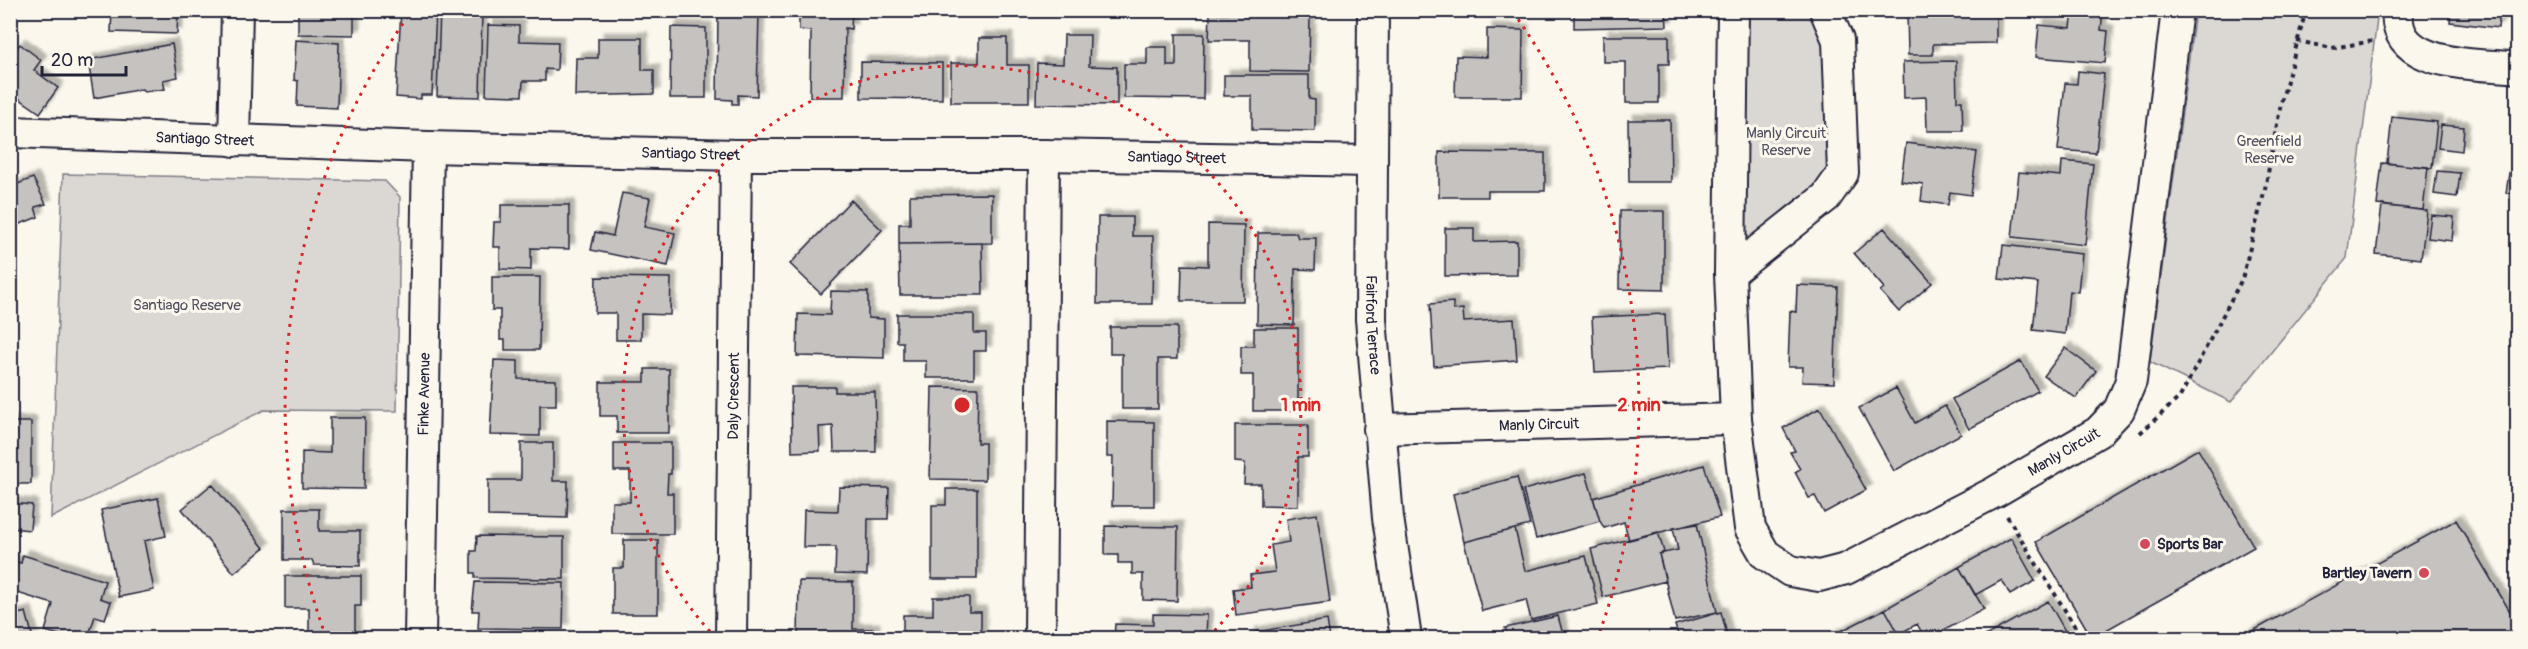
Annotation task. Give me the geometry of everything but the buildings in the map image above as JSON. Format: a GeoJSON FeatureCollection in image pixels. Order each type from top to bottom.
{"type":"FeatureCollection","features":[{"type":"Feature","properties":{"kind":"street"},"geometry":{"type":"LineString","coordinates":[[234,141],[237,10]]}},
{"type":"Feature","properties":{"kind":"street","name":"Fairford Terrace"},"geometry":{"type":"LineString","coordinates":[[1373,10],[1370,161],[1371,319],[1388,518],[1406,639]]}},
{"type":"Feature","properties":{"kind":"street","name":"Manly Circuit"},"geometry":{"type":"LineString","coordinates":[[1732,10],[1730,273],[1736,419],[1750,528],[1766,554],[1790,571],[1819,576],[1846,569],[1995,492],[2098,432],[2119,410],[2131,381],[2177,10]]}},
{"type":"Feature","properties":{"kind":"street"},"geometry":{"type":"LineString","coordinates":[[1730,273],[1826,196],[1842,173],[1838,40],[1825,10]]}},
{"type":"Feature","properties":{"kind":"street"},"geometry":{"type":"LineString","coordinates":[[2399,22],[2404,41],[2426,58],[2517,68]]}},
{"type":"Feature","properties":{"kind":"street","name":"Santiago Street"},"geometry":{"type":"LineString","coordinates":[[10,132],[234,141],[736,155],[1044,155],[1370,161]]}},
{"type":"Feature","properties":{"kind":"street","name":"Finke Avenue"},"geometry":{"type":"LineString","coordinates":[[420,639],[428,147]]}},
{"type":"Feature","properties":{"kind":"street","name":"Daly Crescent"},"geometry":{"type":"LineString","coordinates":[[731,639],[736,155]]}},
{"type":"Feature","properties":{"kind":"street"},"geometry":{"type":"LineString","coordinates":[[1040,639],[1044,155]]}},
{"type":"Feature","properties":{"kind":"street","name":"Manly Circuit"},"geometry":{"type":"LineString","coordinates":[[1379,429],[1736,419]]}},
{"type":"Feature","properties":{"kind":"path"},"geometry":{"type":"LineString","coordinates":[[2138,435],[2180,397],[2242,279],[2306,10]]}},
{"type":"Feature","properties":{"kind":"path"},"geometry":{"type":"LineString","coordinates":[[2297,41],[2332,48],[2375,41],[2399,22]]}},
{"type":"Feature","properties":{"kind":"path"},"geometry":{"type":"LineString","coordinates":[[2004,511],[2082,639]]}},
{"type":"Feature","properties":{"kind":"green space","name":"Manly Circuit Reserve"},"geometry":{"type":"Polygon","coordinates":[[[1733,11],[1825,11],[1843,173],[1730,273],[1733,11]]]}},
{"type":"Feature","properties":{"kind":"green space","name":"Greenfield Reserve"},"geometry":{"type":"Polygon","coordinates":[[[2195,11],[2378,11],[2347,258],[2231,402],[2150,362],[2195,11]]]}},
{"type":"Feature","properties":{"kind":"green space","name":"Santiago Reserve"},"geometry":{"type":"Polygon","coordinates":[[[63,174],[385,181],[400,197],[397,411],[264,410],[51,518],[63,174]]]}},
{"type":"Feature","properties":{"kind":"place","name":"Sports Bar"},"geometry":{"type":"Point","coordinates":[2145,544]}},
{"type":"Feature","properties":{"kind":"place","name":"Bartley Tavern"},"geometry":{"type":"Point","coordinates":[2424,573]}}]}
